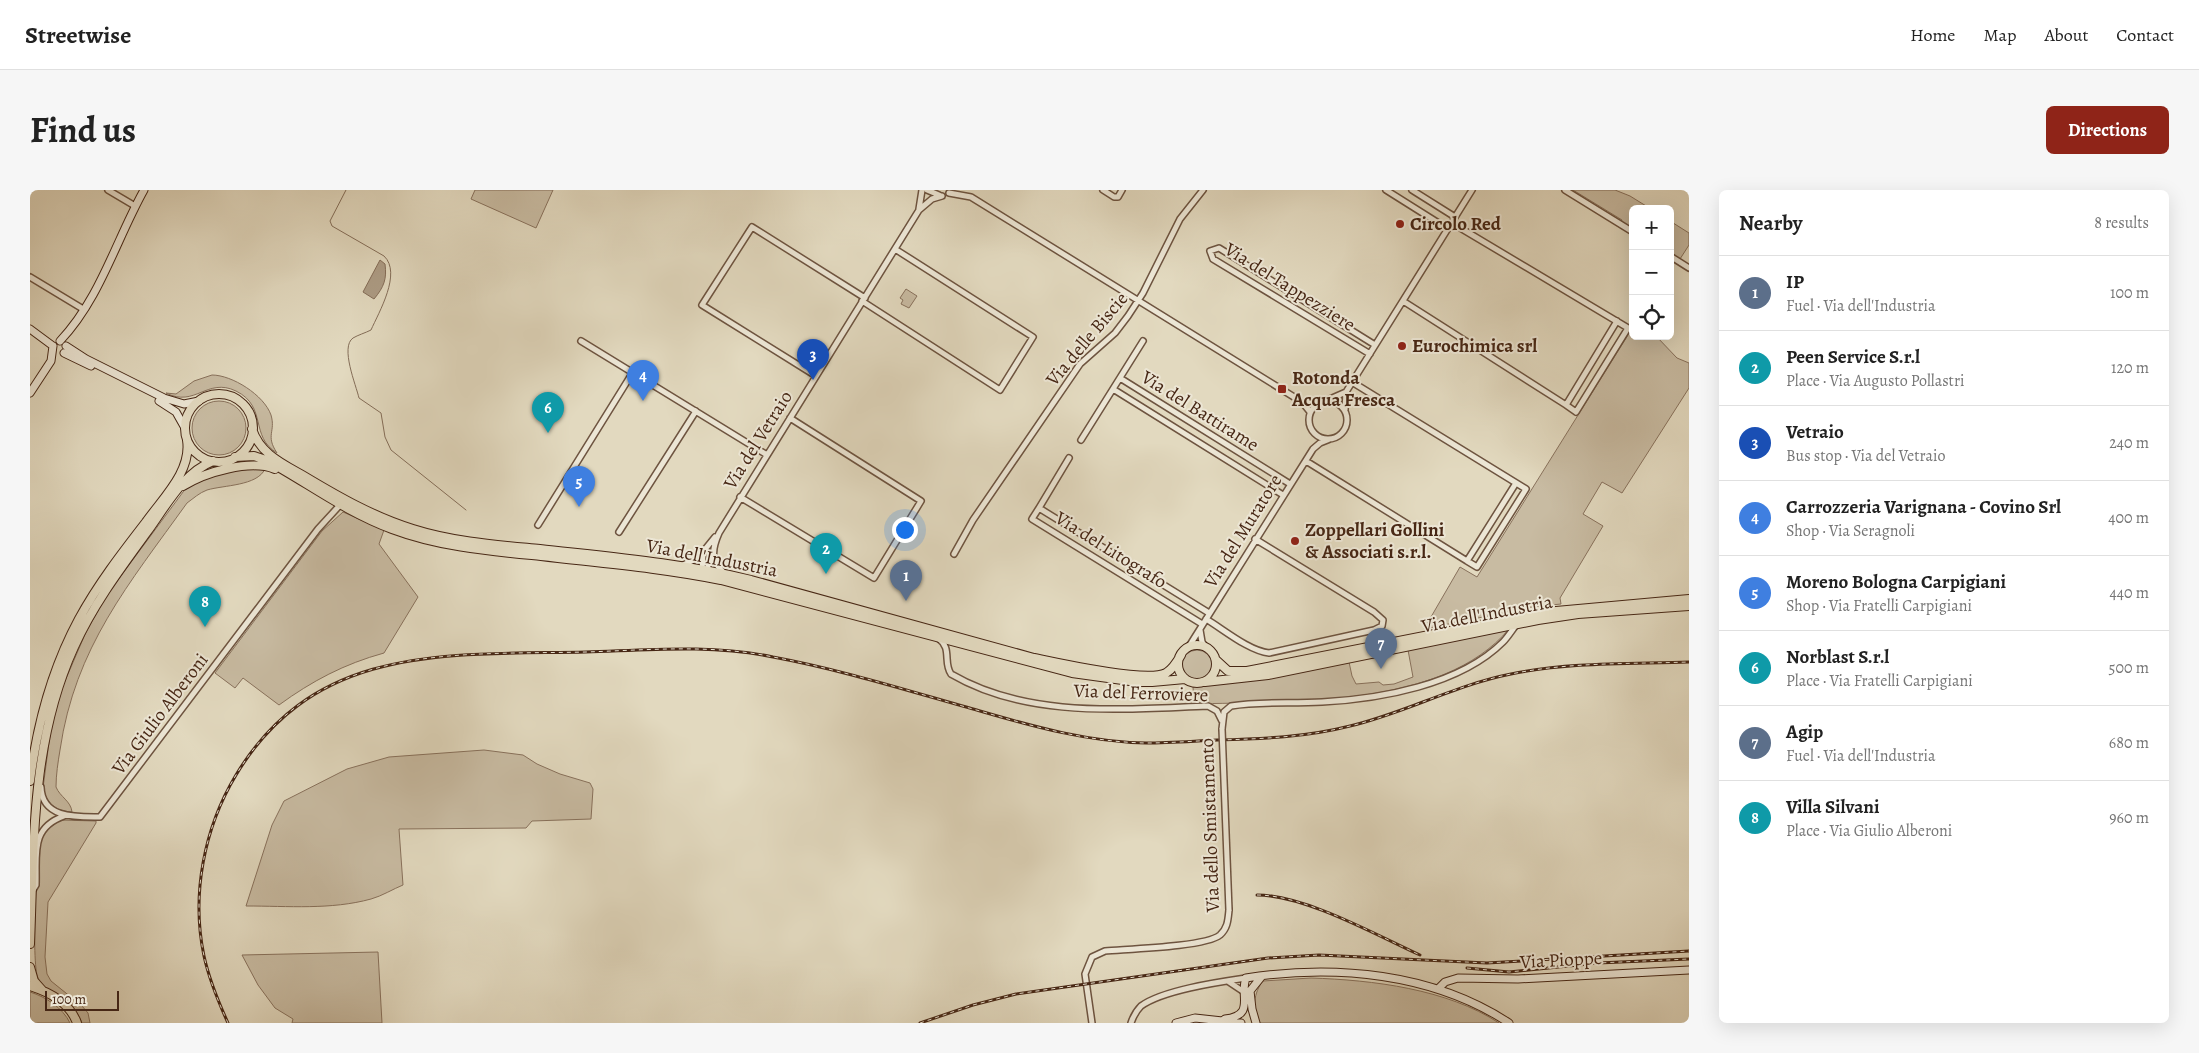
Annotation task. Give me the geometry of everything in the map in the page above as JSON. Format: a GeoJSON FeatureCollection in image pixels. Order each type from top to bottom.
{"type":"FeatureCollection","features":[{"type":"Feature","properties":{"kind":"main road"},"geometry":{"type":"LineString","coordinates":[[30,782],[43,712],[71,636],[106,574],[178,477],[188,458],[185,428],[188,413],[198,400],[214,394],[231,396],[238,400],[249,413],[252,429],[248,445],[235,457],[228,460],[213,461],[206,459],[195,452],[187,440]]}},
{"type":"Feature","properties":{"kind":"main road","name":"Via dell'Industria"},"geometry":{"type":"LineString","coordinates":[[252,429],[260,446],[274,458],[356,506],[414,530],[479,543],[680,565],[936,638],[1046,668],[1080,675],[1145,682],[1185,678]]}},
{"type":"Feature","properties":{"kind":"main road","name":"Via dell'Industria"},"geometry":{"type":"LineString","coordinates":[[235,457],[259,457],[340,505],[392,529],[445,544],[662,570],[726,574],[1034,658],[1078,667],[1127,674],[1159,675],[1172,668],[1181,655]]}},
{"type":"Feature","properties":{"kind":"main road"},"geometry":{"type":"LineString","coordinates":[[30,944],[36,799],[46,730],[66,667],[91,614],[122,566],[178,490],[194,472],[213,461]]}},
{"type":"Feature","properties":{"kind":"main road"},"geometry":{"type":"LineString","coordinates":[[178,490],[204,476],[250,465],[264,466],[284,472]]}},
{"type":"Feature","properties":{"kind":"main road","name":"Via dell'Industria"},"geometry":{"type":"LineString","coordinates":[[1216,660],[1228,671],[1247,672],[1545,612],[1689,599]]}},
{"type":"Feature","properties":{"kind":"main road","name":"Via dell'Industria"},"geometry":{"type":"LineString","coordinates":[[1204,682],[1277,674],[1518,624],[1578,614],[1689,606]]}},
{"type":"Feature","properties":{"kind":"main road"},"geometry":{"type":"LineString","coordinates":[[1197,645],[1206,648],[1211,651],[1216,660],[1213,675],[1204,682],[1194,683],[1185,678],[1178,665],[1181,655],[1188,648],[1197,645]]}},
{"type":"Feature","properties":{"kind":"main road"},"geometry":{"type":"LineString","coordinates":[[30,966],[34,981],[42,990],[69,1010],[77,1023]]}},
{"type":"Feature","properties":{"kind":"main road"},"geometry":{"type":"LineString","coordinates":[[30,986],[42,990]]}},
{"type":"Feature","properties":{"kind":"street"},"geometry":{"type":"LineString","coordinates":[[108,190],[135,206]]}},
{"type":"Feature","properties":{"kind":"street"},"geometry":{"type":"LineString","coordinates":[[30,393],[106,272],[120,235],[144,190]]}},
{"type":"Feature","properties":{"kind":"street","name":"Via del Vetraio"},"geometry":{"type":"LineString","coordinates":[[919,210],[922,190]]}},
{"type":"Feature","properties":{"kind":"street"},"geometry":{"type":"LineString","coordinates":[[926,190],[942,196]]}},
{"type":"Feature","properties":{"kind":"street"},"geometry":{"type":"LineString","coordinates":[[966,190],[971,197]]}},
{"type":"Feature","properties":{"kind":"street"},"geometry":{"type":"LineString","coordinates":[[1102,190],[1114,197],[1118,196],[1122,190]]}},
{"type":"Feature","properties":{"kind":"street","name":"Via delle Biscie"},"geometry":{"type":"LineString","coordinates":[[954,554],[973,520],[1080,364],[1115,333],[1138,301],[1173,232],[1202,190]]}},
{"type":"Feature","properties":{"kind":"street"},"geometry":{"type":"LineString","coordinates":[[1386,190],[1448,229]]}},
{"type":"Feature","properties":{"kind":"street"},"geometry":{"type":"LineString","coordinates":[[1412,190],[1455,217]]}},
{"type":"Feature","properties":{"kind":"street"},"geometry":{"type":"LineString","coordinates":[[1316,404],[1310,412],[1309,425],[1312,431],[1317,436],[1330,439],[1336,438],[1346,429],[1348,423],[1345,410],[1346,392],[1472,190]]}},
{"type":"Feature","properties":{"kind":"street"},"geometry":{"type":"LineString","coordinates":[[1565,190],[1629,230]]}},
{"type":"Feature","properties":{"kind":"street"},"geometry":{"type":"LineString","coordinates":[[951,192],[971,197],[1302,402],[1310,412]]}},
{"type":"Feature","properties":{"kind":"street","name":"Via del Vetraio"},"geometry":{"type":"LineString","coordinates":[[680,565],[693,562],[704,553],[719,533],[919,210],[932,199],[951,192]]}},
{"type":"Feature","properties":{"kind":"street"},"geometry":{"type":"LineString","coordinates":[[1403,301],[1576,412],[1628,328],[1452,223]]}},
{"type":"Feature","properties":{"kind":"street"},"geometry":{"type":"LineString","coordinates":[[816,376],[702,305],[752,227],[1000,390],[1033,338],[895,249]]}},
{"type":"Feature","properties":{"kind":"street","name":"Via del Tappezziere"},"geometry":{"type":"LineString","coordinates":[[1370,354],[1213,259],[1210,251],[1219,248],[1375,345]]}},
{"type":"Feature","properties":{"kind":"street"},"geometry":{"type":"LineString","coordinates":[[1674,259],[1689,268]]}},
{"type":"Feature","properties":{"kind":"street"},"geometry":{"type":"LineString","coordinates":[[30,277],[83,309]]}},
{"type":"Feature","properties":{"kind":"street"},"geometry":{"type":"LineString","coordinates":[[1288,305],[1295,296]]}},
{"type":"Feature","properties":{"kind":"street"},"geometry":{"type":"LineString","coordinates":[[1566,405],[1617,321]]}},
{"type":"Feature","properties":{"kind":"street"},"geometry":{"type":"LineString","coordinates":[[30,329],[169,406],[176,412],[185,428]]}},
{"type":"Feature","properties":{"kind":"street"},"geometry":{"type":"LineString","coordinates":[[581,341],[767,455]]}},
{"type":"Feature","properties":{"kind":"street","name":"Via del Battirame"},"geometry":{"type":"LineString","coordinates":[[1081,440],[1143,341]]}},
{"type":"Feature","properties":{"kind":"street"},"geometry":{"type":"LineString","coordinates":[[60,347],[164,398],[184,404],[198,400]]}},
{"type":"Feature","properties":{"kind":"street"},"geometry":{"type":"LineString","coordinates":[[538,525],[632,372]]}},
{"type":"Feature","properties":{"kind":"street","name":"Via del Battirame"},"geometry":{"type":"LineString","coordinates":[[1120,378],[1290,484]]}},
{"type":"Feature","properties":{"kind":"street"},"geometry":{"type":"LineString","coordinates":[[1306,461],[1477,567],[1526,490],[1352,382]]}},
{"type":"Feature","properties":{"kind":"street","name":"Via del Battirame"},"geometry":{"type":"LineString","coordinates":[[1113,389],[1283,495]]}},
{"type":"Feature","properties":{"kind":"street"},"geometry":{"type":"LineString","coordinates":[[1302,402],[1316,404],[1346,392]]}},
{"type":"Feature","properties":{"kind":"street"},"geometry":{"type":"LineString","coordinates":[[1328,400],[1338,403],[1345,410]]}},
{"type":"Feature","properties":{"kind":"street"},"geometry":{"type":"LineString","coordinates":[[619,532],[696,411]]}},
{"type":"Feature","properties":{"kind":"street"},"geometry":{"type":"LineString","coordinates":[[740,497],[874,578],[921,501],[790,418]]}},
{"type":"Feature","properties":{"kind":"street"},"geometry":{"type":"LineString","coordinates":[[1312,431],[1313,449]]}},
{"type":"Feature","properties":{"kind":"street","name":"Via del Muratore"},"geometry":{"type":"LineString","coordinates":[[1188,648],[1313,449],[1320,443],[1330,439]]}},
{"type":"Feature","properties":{"kind":"street"},"geometry":{"type":"LineString","coordinates":[[1039,508],[1070,458]]}},
{"type":"Feature","properties":{"kind":"street"},"geometry":{"type":"LineString","coordinates":[[1467,561],[1516,483]]}},
{"type":"Feature","properties":{"kind":"street","name":"Via Giulio Alberoni"},"geometry":{"type":"LineString","coordinates":[[64,816],[100,817],[318,529],[340,505]]}},
{"type":"Feature","properties":{"kind":"street","name":"Via del Litografo"},"geometry":{"type":"LineString","coordinates":[[1039,508],[1127,562],[1206,619],[1120,573],[1032,519],[1039,508]]}},
{"type":"Feature","properties":{"kind":"street","name":"Via del Vetraio"},"geometry":{"type":"LineString","coordinates":[[704,572],[719,533]]}},
{"type":"Feature","properties":{"kind":"street"},"geometry":{"type":"LineString","coordinates":[[1206,619],[1261,652],[1269,652],[1374,630],[1382,626],[1383,620],[1374,612],[1255,539]]}},
{"type":"Feature","properties":{"kind":"street"},"geometry":{"type":"LineString","coordinates":[[713,549],[717,565],[726,574]]}},
{"type":"Feature","properties":{"kind":"street","name":"Via del Vetraio"},"geometry":{"type":"LineString","coordinates":[[704,553],[704,572]]}},
{"type":"Feature","properties":{"kind":"street"},"geometry":{"type":"LineString","coordinates":[[1120,573],[1127,562]]}},
{"type":"Feature","properties":{"kind":"street","name":"Via del Ferroviere"},"geometry":{"type":"LineString","coordinates":[[1222,722],[1225,710],[1231,706],[1355,699],[1429,683],[1479,661],[1504,642],[1518,624]]}},
{"type":"Feature","properties":{"kind":"street"},"geometry":{"type":"LineString","coordinates":[[1200,630],[1202,642],[1206,648]]}},
{"type":"Feature","properties":{"kind":"street","name":"Via del Ferroviere"},"geometry":{"type":"LineString","coordinates":[[936,638],[946,645],[947,668],[951,674],[998,695],[1040,704],[1109,709],[1208,706],[1217,711],[1222,722]]}},
{"type":"Feature","properties":{"kind":"street","name":"Via dello Smistamento"},"geometry":{"type":"LineString","coordinates":[[1092,1023],[1085,974],[1092,957],[1105,952],[1210,941],[1224,930],[1229,910],[1222,722]]}},
{"type":"Feature","properties":{"kind":"street"},"geometry":{"type":"LineString","coordinates":[[46,730],[47,743],[41,793],[48,807],[64,816]]}},
{"type":"Feature","properties":{"kind":"street"},"geometry":{"type":"LineString","coordinates":[[32,893],[36,885],[40,833],[51,820],[64,816]]}},
{"type":"Feature","properties":{"kind":"street","name":"Via Pioppe"},"geometry":{"type":"LineString","coordinates":[[1438,990],[1445,982],[1458,978],[1518,979],[1689,970]]}},
{"type":"Feature","properties":{"kind":"street"},"geometry":{"type":"LineString","coordinates":[[1132,1023],[1137,1011],[1146,1004],[1193,987],[1214,982],[1302,972],[1355,974],[1396,980],[1438,990],[1474,1002],[1509,1023]]}},
{"type":"Feature","properties":{"kind":"street"},"geometry":{"type":"LineString","coordinates":[[1247,990],[1263,976]]}},
{"type":"Feature","properties":{"kind":"street"},"geometry":{"type":"LineString","coordinates":[[1215,1020],[1232,1018],[1241,1013],[1246,1001],[1246,978]]}},
{"type":"Feature","properties":{"kind":"street"},"geometry":{"type":"LineString","coordinates":[[1226,981],[1247,990],[1256,1023]]}},
{"type":"Feature","properties":{"kind":"street"},"geometry":{"type":"LineString","coordinates":[[1176,1023],[1188,1019],[1241,1023]]}},
{"type":"Feature","properties":{"kind":"shaded area"},"geometry":{"type":"Polygon","coordinates":[[[475,190],[553,190],[536,228],[471,199],[475,190]]]}},
{"type":"Feature","properties":{"kind":"shaded area"},"geometry":{"type":"Polygon","coordinates":[[[1573,190],[1615,190],[1645,205],[1629,205],[1629,227],[1621,222],[1622,220],[1573,190]]]}},
{"type":"Feature","properties":{"kind":"shaded area"},"geometry":{"type":"Polygon","coordinates":[[[1674,224],[1689,233],[1689,245],[1680,259],[1674,255],[1674,224]]]}},
{"type":"Feature","properties":{"kind":"shaded area"},"geometry":{"type":"Polygon","coordinates":[[[380,260],[385,264],[386,274],[382,287],[374,299],[363,292],[380,260]]]}},
{"type":"Feature","properties":{"kind":"shaded area"},"geometry":{"type":"Polygon","coordinates":[[[906,289],[917,296],[909,308],[901,304],[903,300],[900,298],[906,289]]]}},
{"type":"Feature","properties":{"kind":"shaded area"},"geometry":{"type":"Polygon","coordinates":[[[1629,333],[1629,340],[1660,340],[1677,358],[1689,363],[1689,388],[1622,493],[1602,482],[1583,514],[1603,526],[1560,598],[1561,604],[1532,607],[1424,629],[1460,567],[1477,577],[1629,333]]]}},
{"type":"Feature","properties":{"kind":"shaded area"},"geometry":{"type":"Polygon","coordinates":[[[212,375],[229,378],[238,382],[262,400],[271,415],[271,438],[277,453],[263,438],[252,405],[236,391],[217,388],[185,397],[176,397],[166,393],[176,394],[194,381],[212,375]]]}},
{"type":"Feature","properties":{"kind":"shaded area"},"geometry":{"type":"Polygon","coordinates":[[[214,401],[224,401],[234,405],[242,413],[246,428],[242,443],[234,451],[224,455],[214,455],[204,451],[196,443],[192,433],[192,423],[196,413],[204,405],[214,401]]]}},
{"type":"Feature","properties":{"kind":"shaded area"},"geometry":{"type":"Polygon","coordinates":[[[245,467],[265,469],[255,479],[207,490],[187,503],[107,618],[91,648],[78,679],[67,713],[60,750],[56,787],[70,805],[72,812],[56,808],[49,802],[43,788],[51,727],[62,688],[86,632],[106,596],[186,488],[205,477],[245,467]]]}},
{"type":"Feature","properties":{"kind":"shaded area"},"geometry":{"type":"Polygon","coordinates":[[[343,512],[384,530],[379,544],[418,597],[384,653],[355,662],[329,674],[279,705],[243,678],[235,688],[215,673],[322,531],[343,512]]]}},
{"type":"Feature","properties":{"kind":"shaded area"},"geometry":{"type":"Polygon","coordinates":[[[1509,629],[1480,655],[1445,674],[1405,687],[1362,695],[1318,700],[1194,704],[1193,687],[1266,679],[1349,662],[1356,684],[1379,682],[1383,685],[1394,684],[1413,677],[1408,650],[1509,629]]]}},
{"type":"Feature","properties":{"kind":"shaded area"},"geometry":{"type":"Polygon","coordinates":[[[1197,650],[1203,651],[1211,659],[1211,671],[1203,679],[1197,680],[1191,679],[1183,671],[1182,665],[1183,659],[1191,651],[1197,650]]]}},
{"type":"Feature","properties":{"kind":"shaded area"},"geometry":{"type":"Polygon","coordinates":[[[484,750],[523,755],[537,764],[560,774],[590,783],[593,789],[591,819],[532,821],[526,828],[399,829],[403,885],[375,898],[340,905],[309,907],[246,906],[272,825],[284,801],[347,769],[389,757],[484,750]]]}},
{"type":"Feature","properties":{"kind":"shaded area"},"geometry":{"type":"Polygon","coordinates":[[[60,820],[96,821],[48,902],[45,957],[47,974],[51,981],[82,1006],[88,1013],[90,1023],[82,1023],[72,1007],[42,984],[38,978],[36,968],[35,903],[41,839],[45,829],[60,820]]]}},
{"type":"Feature","properties":{"kind":"shaded area"},"geometry":{"type":"Polygon","coordinates":[[[378,952],[382,1023],[292,1023],[293,1019],[275,1008],[258,985],[242,955],[378,952]]]}},
{"type":"Feature","properties":{"kind":"shaded area"},"geometry":{"type":"Polygon","coordinates":[[[1311,978],[1359,981],[1409,988],[1456,1002],[1479,1011],[1499,1023],[1260,1023],[1255,1013],[1255,1001],[1257,990],[1263,981],[1311,978]]]}},
{"type":"Feature","properties":{"kind":"shaded area"},"geometry":{"type":"Polygon","coordinates":[[[30,992],[53,1004],[70,1023],[30,1023],[30,992]]]}},
{"type":"Feature","properties":{"kind":"waterway"},"geometry":{"type":"LineString","coordinates":[[346,190],[330,221],[332,226],[384,256],[389,263],[391,272],[387,293],[371,330],[353,338],[349,343],[348,358],[359,398],[381,413],[385,437],[391,450],[466,510]]}},
{"type":"Feature","properties":{"kind":"railway"},"geometry":{"type":"LineString","coordinates":[[228,1023],[206,965],[200,933],[199,909],[203,862],[208,839],[225,795],[236,775],[268,732],[305,700],[346,678],[390,665],[437,657],[486,654],[656,649],[727,650],[825,668],[1062,733],[1104,740],[1146,743],[1268,738],[1317,733],[1350,726],[1390,714],[1470,685],[1511,674],[1577,665],[1689,662]]}},
{"type":"Feature","properties":{"kind":"railway"},"geometry":{"type":"LineString","coordinates":[[1257,895],[1276,897],[1318,909],[1362,927],[1420,955]]}},
{"type":"Feature","properties":{"kind":"railway"},"geometry":{"type":"LineString","coordinates":[[920,1023],[973,1005],[1016,994],[1268,958],[1319,955],[1487,963],[1689,951]]}},
{"type":"Feature","properties":{"kind":"railway"},"geometry":{"type":"LineString","coordinates":[[1467,968],[1509,972],[1598,963],[1689,959]]}},
{"type":"Feature","properties":{"kind":"place","name":"Circolo Red"},"geometry":{"type":"Point","coordinates":[1400,224]}},
{"type":"Feature","properties":{"kind":"place","name":"Eurochimica srl"},"geometry":{"type":"Point","coordinates":[1402,346]}},
{"type":"Feature","properties":{"kind":"place","name":"Vetraio"},"geometry":{"type":"Point","coordinates":[813,380]}},
{"type":"Feature","properties":{"kind":"place","name":"Rotonda Acqua Fresca"},"geometry":{"type":"Point","coordinates":[1282,389]}},
{"type":"Feature","properties":{"kind":"place","name":"Carrozzeria Varignana - Covino Srl"},"geometry":{"type":"Point","coordinates":[643,401]}},
{"type":"Feature","properties":{"kind":"place","name":"Norblast S.r.l"},"geometry":{"type":"Point","coordinates":[548,433]}},
{"type":"Feature","properties":{"kind":"place","name":"Moreno Bologna Carpigiani"},"geometry":{"type":"Point","coordinates":[579,507]}},
{"type":"Feature","properties":{"kind":"place","name":"Zoppellari Gollini & Associati s.r.l."},"geometry":{"type":"Point","coordinates":[1295,541]}},
{"type":"Feature","properties":{"kind":"place","name":"Peen Service S.r.l"},"geometry":{"type":"Point","coordinates":[826,574]}},
{"type":"Feature","properties":{"kind":"place","name":"IP"},"geometry":{"type":"Point","coordinates":[906,601]}},
{"type":"Feature","properties":{"kind":"place","name":"Villa Silvani"},"geometry":{"type":"Point","coordinates":[205,627]}},
{"type":"Feature","properties":{"kind":"place","name":"Agip"},"geometry":{"type":"Point","coordinates":[1381,669]}}]}
